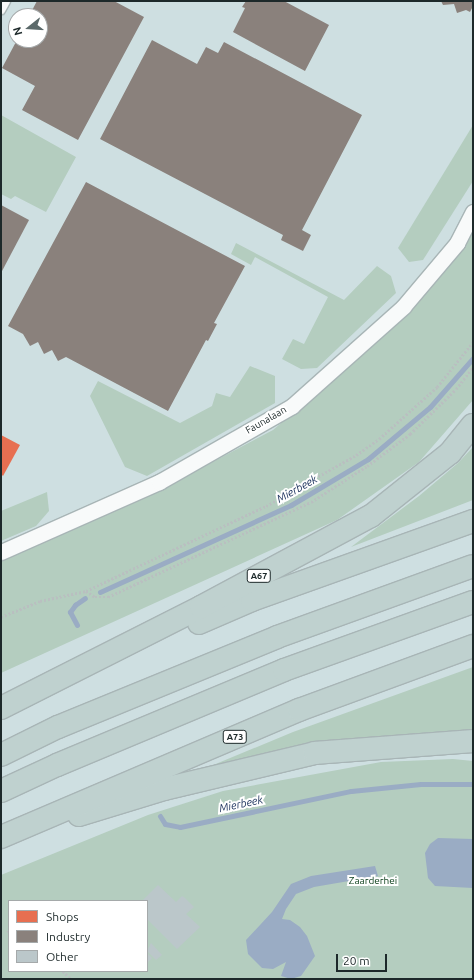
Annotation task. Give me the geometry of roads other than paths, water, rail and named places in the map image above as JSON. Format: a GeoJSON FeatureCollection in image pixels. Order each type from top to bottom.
{"type":"FeatureCollection","features":[{"type":"Feature","properties":{"kind":"highway","name":"A67"},"geometry":{"type":"LineString","coordinates":[[23,697],[201,607],[371,516],[450,452],[473,425]]}},
{"type":"Feature","properties":{"kind":"highway"},"geometry":{"type":"LineString","coordinates":[[1,708],[23,697],[252,600],[473,520]]}},
{"type":"Feature","properties":{"kind":"highway"},"geometry":{"type":"LineString","coordinates":[[1,755],[58,727],[277,637],[473,566]]}},
{"type":"Feature","properties":{"kind":"highway"},"geometry":{"type":"LineString","coordinates":[[1,791],[57,764],[284,670],[473,602]]}},
{"type":"Feature","properties":{"kind":"highway","name":"A73"},"geometry":{"type":"LineString","coordinates":[[1,837],[299,710],[473,646]]}},
{"type":"Feature","properties":{"kind":"highway"},"geometry":{"type":"LineString","coordinates":[[1,840],[164,789],[315,753],[473,741]]}},
{"type":"Feature","properties":{"kind":"street","name":"Faunalaan"},"geometry":{"type":"LineString","coordinates":[[1,552],[159,482],[292,406],[403,307],[457,243],[473,212]]}},
{"type":"Feature","properties":{"kind":"lane"},"geometry":{"type":"LineString","coordinates":[[1,10],[6,1]]}},
{"type":"Feature","properties":{"kind":"water"},"geometry":{"type":"Polygon","coordinates":[[[438,838],[473,839],[473,888],[435,886],[428,878],[425,853],[430,844],[438,838]]]}},
{"type":"Feature","properties":{"kind":"water"},"geometry":{"type":"Polygon","coordinates":[[[375,866],[378,876],[314,887],[296,894],[286,909],[282,919],[290,920],[300,927],[307,936],[315,956],[301,976],[291,979],[281,976],[286,962],[273,969],[262,968],[248,954],[246,940],[272,912],[291,884],[311,876],[375,866]]]}},
{"type":"Feature","properties":{"kind":"waterway","name":"Mierbeek"},"geometry":{"type":"LineString","coordinates":[[100,592],[291,505],[368,459],[430,407],[473,358]]}},
{"type":"Feature","properties":{"kind":"waterway","name":"Mierbeek"},"geometry":{"type":"LineString","coordinates":[[77,625],[70,612],[75,605],[85,598]]}},
{"type":"Feature","properties":{"kind":"waterway","name":"Mierbeek"},"geometry":{"type":"LineString","coordinates":[[160,816],[165,824],[180,827],[351,791],[421,784],[473,784]]}},
{"type":"Feature","properties":{"kind":"park label","name":"Zaarderhei"},"geometry":{"type":"Point","coordinates":[373,881]}}]}
